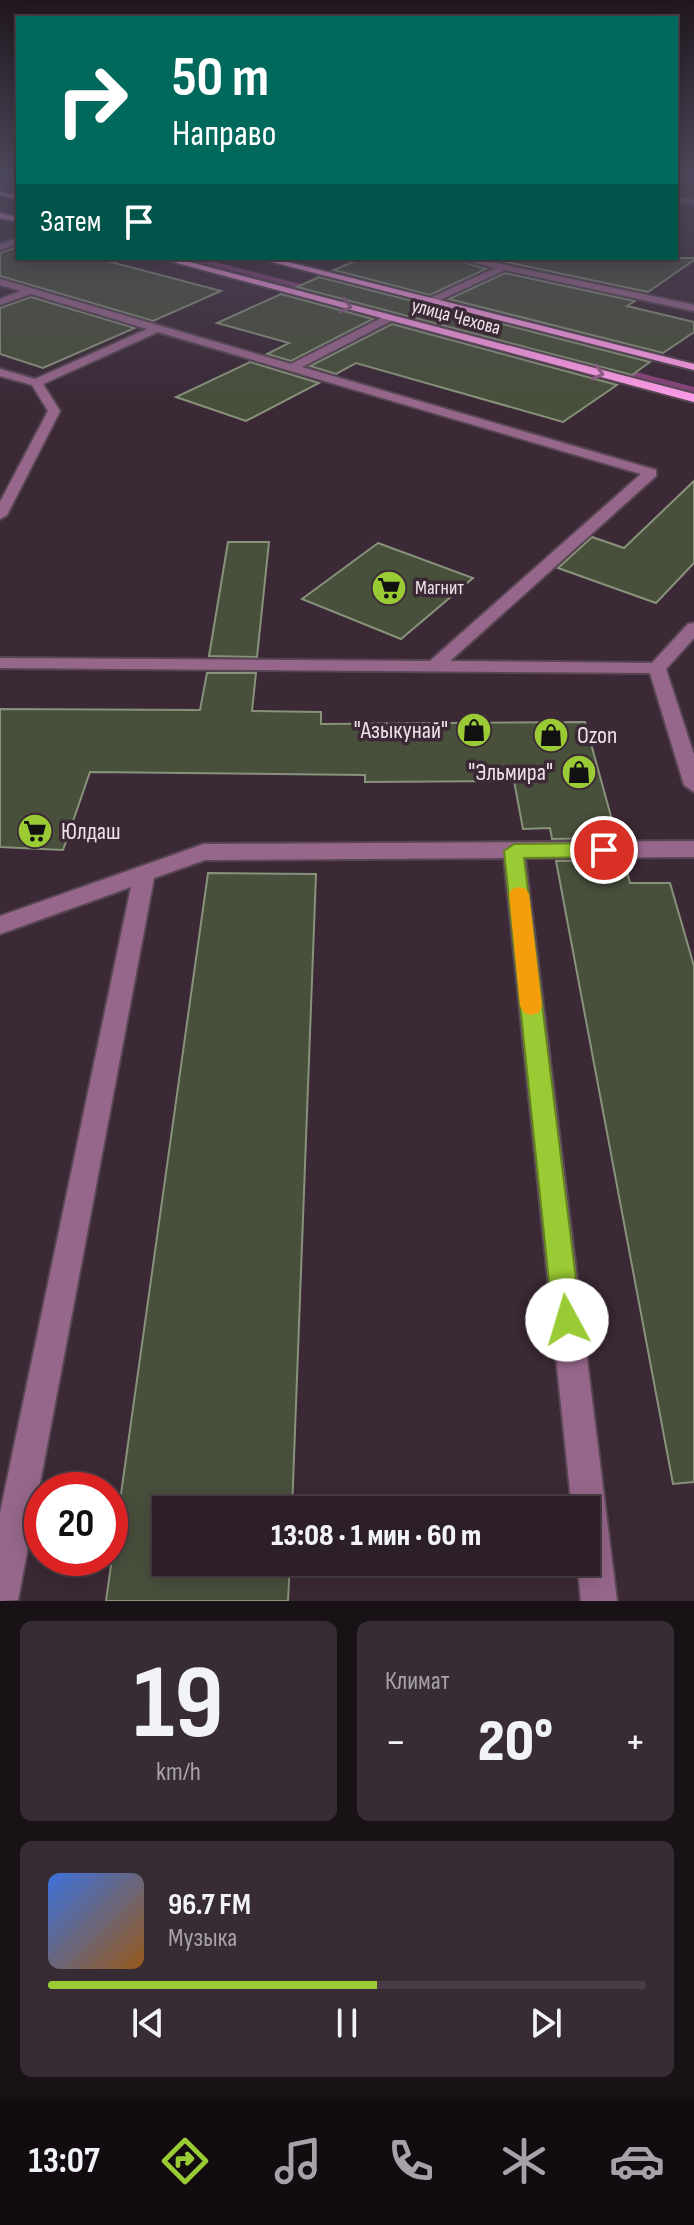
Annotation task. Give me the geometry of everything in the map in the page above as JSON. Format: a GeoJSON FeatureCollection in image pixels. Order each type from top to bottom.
{"type":"FeatureCollection","features":[{"type":"Feature","properties":{"kind":"main road","name":"улица Чехова"},"geometry":{"type":"LineString","coordinates":[[171,260],[694,398]]}},
{"type":"Feature","properties":{"kind":"main road","name":"улица Чехова"},"geometry":{"type":"LineString","coordinates":[[269,260],[694,367]]}},
{"type":"Feature","properties":{"kind":"street"},"geometry":{"type":"LineString","coordinates":[[470,260],[694,308]]}},
{"type":"Feature","properties":{"kind":"street"},"geometry":{"type":"LineString","coordinates":[[433,300],[504,267]]}},
{"type":"Feature","properties":{"kind":"street"},"geometry":{"type":"LineString","coordinates":[[0,282],[651,473],[437,664]]}},
{"type":"Feature","properties":{"kind":"street"},"geometry":{"type":"LineString","coordinates":[[0,302],[30,291]]}},
{"type":"Feature","properties":{"kind":"street"},"geometry":{"type":"LineString","coordinates":[[292,368],[389,318]]}},
{"type":"Feature","properties":{"kind":"street"},"geometry":{"type":"LineString","coordinates":[[36,383],[157,328]]}},
{"type":"Feature","properties":{"kind":"street"},"geometry":{"type":"LineString","coordinates":[[0,372],[36,383],[54,411],[0,515]]}},
{"type":"Feature","properties":{"kind":"street"},"geometry":{"type":"LineString","coordinates":[[0,663],[657,668],[694,628]]}},
{"type":"Feature","properties":{"kind":"street"},"geometry":{"type":"LineString","coordinates":[[657,668],[694,785]]}},
{"type":"Feature","properties":{"kind":"street"},"geometry":{"type":"LineString","coordinates":[[0,925],[204,852],[694,849]]}},
{"type":"Feature","properties":{"kind":"street"},"geometry":{"type":"LineString","coordinates":[[514,851],[599,1601]]}},
{"type":"Feature","properties":{"kind":"street"},"geometry":{"type":"LineString","coordinates":[[0,1600],[144,875]]}},
{"type":"Feature","properties":{"kind":"shaded area"},"geometry":{"type":"Polygon","coordinates":[[[191,260],[208,260],[351,297],[355,303],[191,260]]]}},
{"type":"Feature","properties":{"kind":"shaded area"},"geometry":{"type":"Polygon","coordinates":[[[411,318],[433,319],[694,387],[694,393],[411,318]]]}},
{"type":"Feature","properties":{"kind":"building"},"geometry":{"type":"Polygon","coordinates":[[[16,251],[16,260],[104,260],[221,291],[153,321],[0,276],[0,253],[16,251]]]}},
{"type":"Feature","properties":{"kind":"building"},"geometry":{"type":"Polygon","coordinates":[[[694,258],[648,292],[496,260],[694,258]]]}},
{"type":"Feature","properties":{"kind":"building"},"geometry":{"type":"Polygon","coordinates":[[[357,260],[458,260],[486,269],[430,295],[334,270],[357,260]]]}},
{"type":"Feature","properties":{"kind":"building"},"geometry":{"type":"Polygon","coordinates":[[[505,273],[635,301],[627,306],[694,322],[694,332],[663,353],[449,299],[505,273]]]}},
{"type":"Feature","properties":{"kind":"building"},"geometry":{"type":"Polygon","coordinates":[[[319,277],[650,362],[632,375],[297,287],[319,277]]]}},
{"type":"Feature","properties":{"kind":"building"},"geometry":{"type":"Polygon","coordinates":[[[281,294],[373,319],[291,361],[267,354],[289,343],[217,323],[281,294]]]}},
{"type":"Feature","properties":{"kind":"building"},"geometry":{"type":"Polygon","coordinates":[[[31,297],[135,328],[43,368],[0,354],[0,308],[31,297]]]}},
{"type":"Feature","properties":{"kind":"building"},"geometry":{"type":"Polygon","coordinates":[[[392,324],[617,385],[563,422],[356,363],[336,374],[310,366],[392,324]]]}},
{"type":"Feature","properties":{"kind":"building"},"geometry":{"type":"Polygon","coordinates":[[[250,362],[319,383],[246,421],[176,397],[250,362]]]}},
{"type":"Feature","properties":{"kind":"building"},"geometry":{"type":"Polygon","coordinates":[[[694,481],[694,563],[656,603],[558,568],[592,537],[624,548],[694,481]]]}},
{"type":"Feature","properties":{"kind":"building"},"geometry":{"type":"Polygon","coordinates":[[[228,542],[269,542],[257,657],[209,656],[228,542]]]}},
{"type":"Feature","properties":{"kind":"building","name":"Магнит"},"geometry":{"type":"Polygon","coordinates":[[[378,543],[473,578],[401,639],[302,599],[378,543]]]}},
{"type":"Feature","properties":{"kind":"building"},"geometry":{"type":"Polygon","coordinates":[[[207,673],[256,673],[252,711],[321,712],[321,724],[585,722],[617,838],[552,839],[550,828],[523,829],[514,781],[365,782],[365,775],[90,772],[63,850],[0,847],[0,709],[200,710],[207,673]]]}},
{"type":"Feature","properties":{"kind":"building"},"geometry":{"type":"Polygon","coordinates":[[[624,860],[630,883],[670,883],[694,966],[694,1482],[673,1484],[556,861],[624,860]]]}},
{"type":"Feature","properties":{"kind":"building"},"geometry":{"type":"Polygon","coordinates":[[[208,873],[316,874],[293,1496],[152,1496],[152,1576],[289,1576],[288,1601],[106,1601],[110,1576],[128,1576],[128,1472],[124,1472],[208,873]]]}},
{"type":"Feature","properties":{"kind":"slow traffic"},"geometry":{"type":"LineString","coordinates":[[519,894],[531,1006]]}},
{"type":"Feature","properties":{"kind":"place","name":"Магнит"},"geometry":{"type":"Point","coordinates":[389,588]}},
{"type":"Feature","properties":{"kind":"place","name":"\"Азыкунай\""},"geometry":{"type":"Point","coordinates":[474,730]}},
{"type":"Feature","properties":{"kind":"place","name":"Ozon"},"geometry":{"type":"Point","coordinates":[551,735]}},
{"type":"Feature","properties":{"kind":"place","name":"\"Эльмира\""},"geometry":{"type":"Point","coordinates":[579,772]}},
{"type":"Feature","properties":{"kind":"place","name":"Юлдаш"},"geometry":{"type":"Point","coordinates":[35,831]}},
{"type":"Feature","properties":{"kind":"route"},"geometry":{"type":"LineString","coordinates":[[567,1320],[514,851],[604,850]]}}]}
